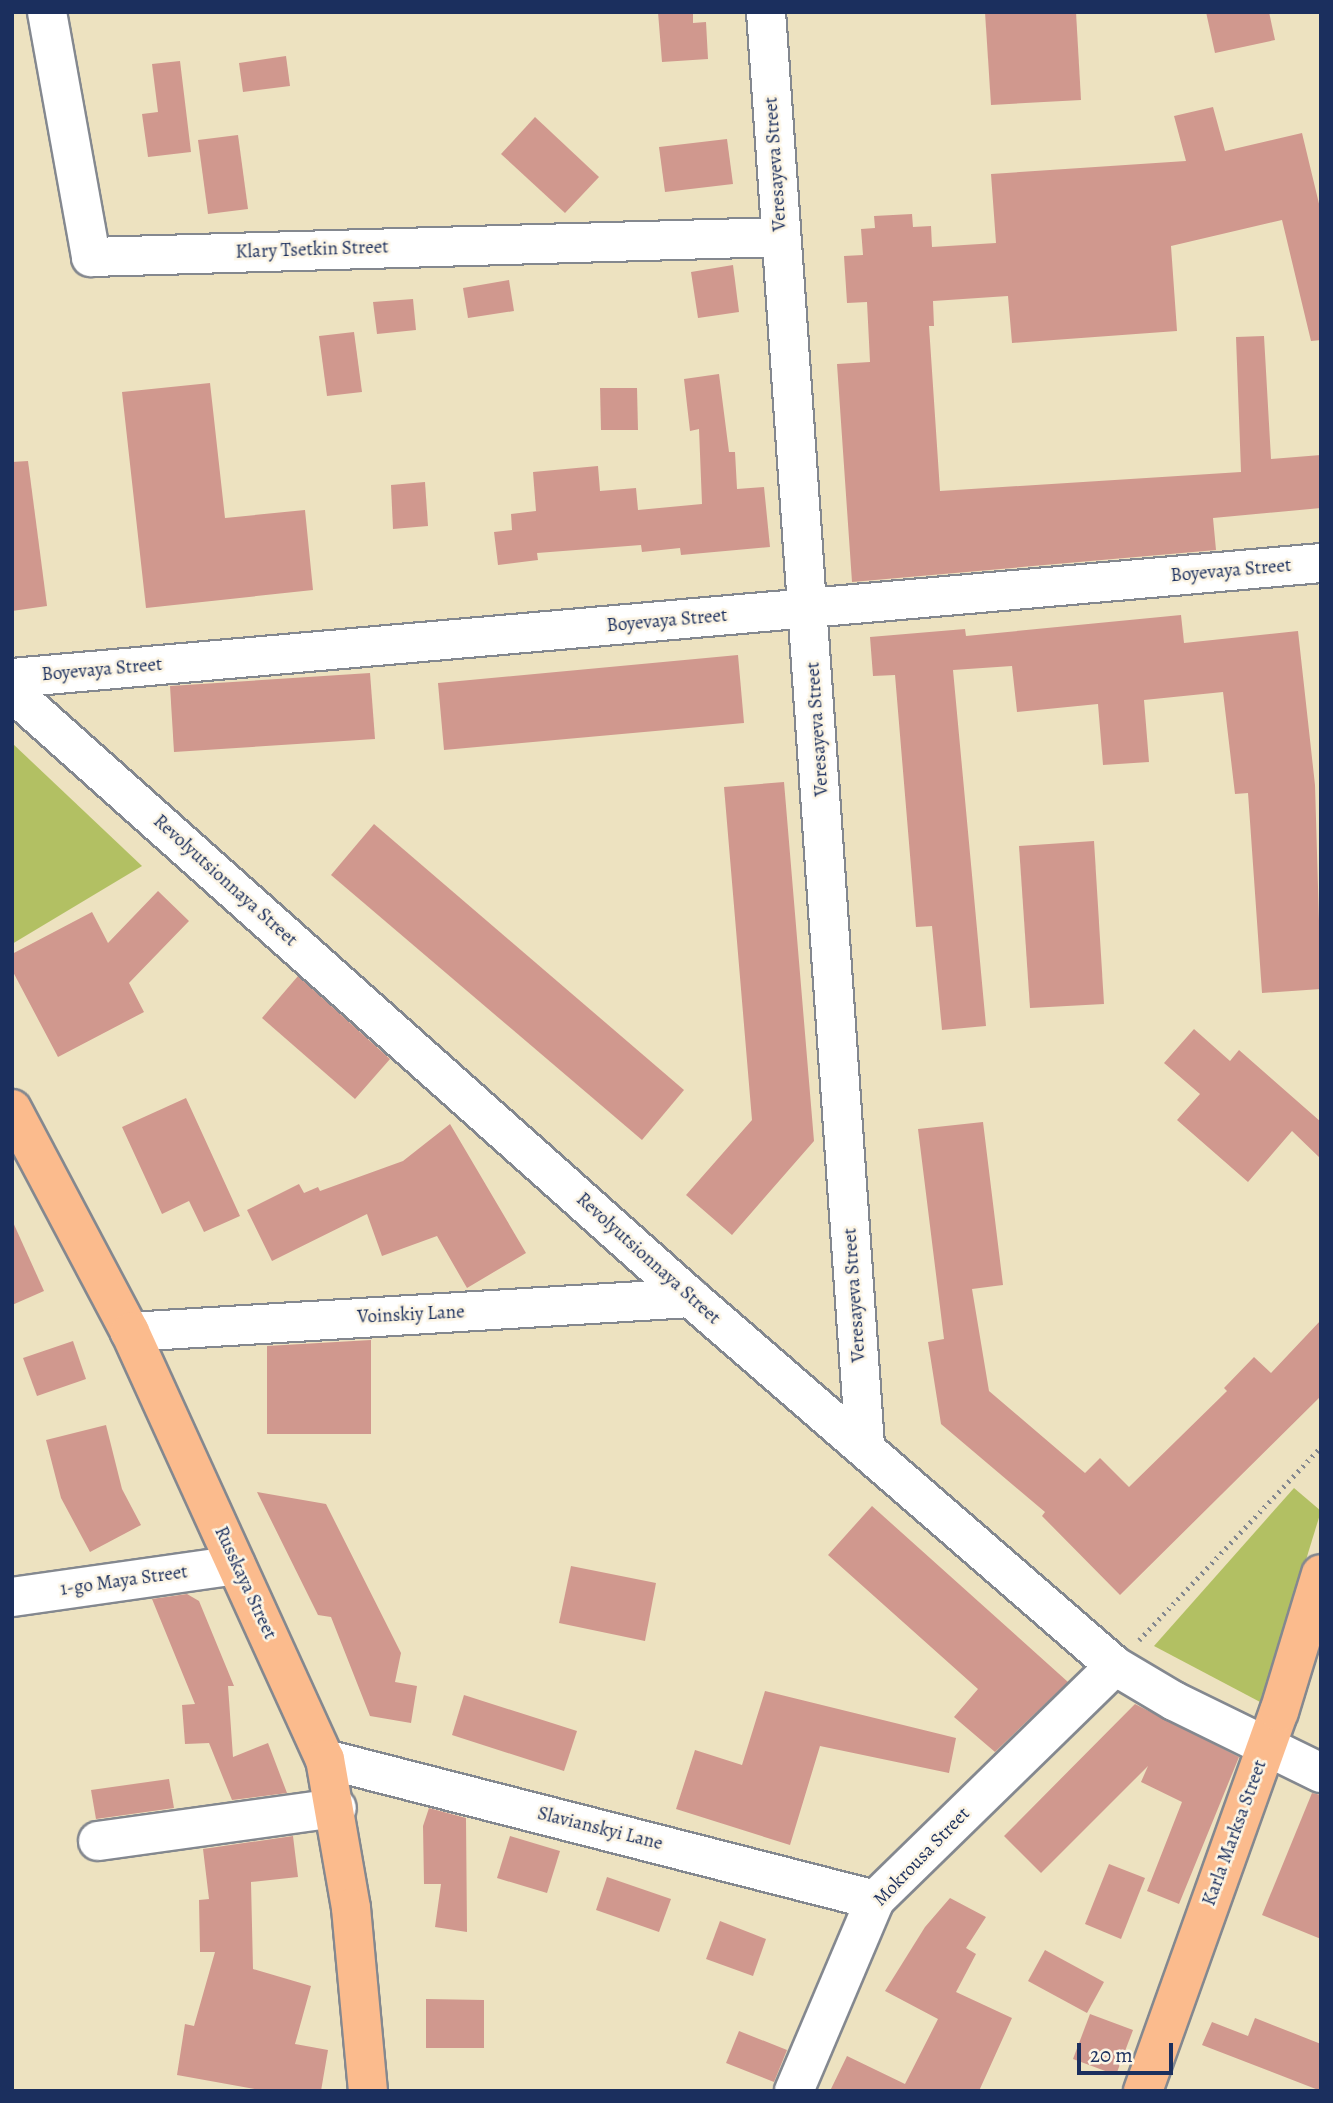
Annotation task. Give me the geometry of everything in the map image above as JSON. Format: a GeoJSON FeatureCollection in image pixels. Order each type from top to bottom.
{"type":"FeatureCollection","features":[{"type":"Feature","properties":{"kind":"main road","name":"Russkaya Street"},"geometry":{"type":"LineString","coordinates":[[12,1109],[130,1332],[325,1759],[337,1808],[368,2091]]}},
{"type":"Feature","properties":{"kind":"main road","name":"Karla Marksa Street"},"geometry":{"type":"LineString","coordinates":[[1143,2091],[1267,1746],[1321,1574]]}},
{"type":"Feature","properties":{"kind":"street","name":"Klary Tsetkin Street"},"geometry":{"type":"LineString","coordinates":[[47,12],[91,257],[781,237]]}},
{"type":"Feature","properties":{"kind":"street","name":"Veresayeva Street"},"geometry":{"type":"LineString","coordinates":[[766,12],[810,608],[865,1447]]}},
{"type":"Feature","properties":{"kind":"street","name":"Boyevaya Street"},"geometry":{"type":"LineString","coordinates":[[12,678],[1321,563]]}},
{"type":"Feature","properties":{"kind":"street","name":"Revolyutsionnaya Street"},"geometry":{"type":"LineString","coordinates":[[12,692],[691,1298],[1115,1667],[1321,1773]]}},
{"type":"Feature","properties":{"kind":"street","name":"Voinskiy Lane"},"geometry":{"type":"LineString","coordinates":[[130,1332],[691,1298]]}},
{"type":"Feature","properties":{"kind":"street","name":"1-go Maya Street"},"geometry":{"type":"LineString","coordinates":[[12,1597],[236,1564]]}},
{"type":"Feature","properties":{"kind":"street","name":"Mokrousa Street"},"geometry":{"type":"LineString","coordinates":[[794,2091],[875,1900],[1115,1667]]}},
{"type":"Feature","properties":{"kind":"street","name":"Slavianskyi Lane"},"geometry":{"type":"LineString","coordinates":[[325,1759],[875,1900]]}},
{"type":"Feature","properties":{"kind":"street"},"geometry":{"type":"LineString","coordinates":[[98,1841],[337,1808]]}},
{"type":"Feature","properties":{"kind":"path"},"geometry":{"type":"LineString","coordinates":[[1115,1667],[1321,1447]]}},
{"type":"Feature","properties":{"kind":"green space"},"geometry":{"type":"Polygon","coordinates":[[[12,743],[142,866],[12,944],[12,743]]]}},
{"type":"Feature","properties":{"kind":"green space"},"geometry":{"type":"Polygon","coordinates":[[[1294,1488],[1321,1511],[1262,1703],[1154,1646],[1294,1488]]]}},
{"type":"Feature","properties":{"kind":"building"},"geometry":{"type":"Polygon","coordinates":[[[658,12],[693,12],[693,23],[706,22],[708,59],[662,62],[658,12]]]}},
{"type":"Feature","properties":{"kind":"building"},"geometry":{"type":"Polygon","coordinates":[[[985,12],[1076,12],[1081,100],[991,105],[985,12]]]}},
{"type":"Feature","properties":{"kind":"building"},"geometry":{"type":"Polygon","coordinates":[[[1206,12],[1269,12],[1275,40],[1215,53],[1206,12]]]}},
{"type":"Feature","properties":{"kind":"building"},"geometry":{"type":"Polygon","coordinates":[[[286,56],[290,86],[243,92],[239,63],[286,56]]]}},
{"type":"Feature","properties":{"kind":"building"},"geometry":{"type":"Polygon","coordinates":[[[180,61],[191,152],[148,157],[142,114],[158,112],[152,64],[180,61]]]}},
{"type":"Feature","properties":{"kind":"building"},"geometry":{"type":"Polygon","coordinates":[[[1213,107],[1225,151],[1302,133],[1321,212],[1321,340],[1311,341],[1282,220],[1171,246],[1177,331],[1012,343],[1008,296],[933,301],[934,326],[929,326],[940,491],[1241,472],[1236,337],[1264,336],[1271,459],[1321,455],[1321,508],[1213,518],[1216,550],[852,582],[837,364],[870,362],[867,302],[847,303],[844,256],[863,255],[861,229],[875,228],[874,216],[912,214],[913,227],[931,226],[932,247],[996,243],[991,174],[1186,161],[1174,116],[1213,107]]]}},
{"type":"Feature","properties":{"kind":"building"},"geometry":{"type":"Polygon","coordinates":[[[535,117],[599,177],[565,213],[501,154],[535,117]]]}},
{"type":"Feature","properties":{"kind":"building"},"geometry":{"type":"Polygon","coordinates":[[[238,135],[248,209],[208,214],[198,140],[238,135]]]}},
{"type":"Feature","properties":{"kind":"building"},"geometry":{"type":"Polygon","coordinates":[[[727,139],[733,184],[665,192],[659,147],[727,139]]]}},
{"type":"Feature","properties":{"kind":"building"},"geometry":{"type":"Polygon","coordinates":[[[733,265],[739,312],[698,318],[691,272],[733,265]]]}},
{"type":"Feature","properties":{"kind":"building"},"geometry":{"type":"Polygon","coordinates":[[[509,280],[514,311],[468,318],[463,288],[509,280]]]}},
{"type":"Feature","properties":{"kind":"building"},"geometry":{"type":"Polygon","coordinates":[[[413,299],[416,330],[377,334],[373,302],[413,299]]]}},
{"type":"Feature","properties":{"kind":"building"},"geometry":{"type":"Polygon","coordinates":[[[354,332],[362,392],[327,396],[319,336],[354,332]]]}},
{"type":"Feature","properties":{"kind":"building"},"geometry":{"type":"Polygon","coordinates":[[[719,374],[729,452],[735,452],[737,489],[764,487],[770,547],[681,555],[680,548],[642,552],[641,545],[537,553],[538,560],[498,565],[494,532],[512,530],[511,514],[536,511],[533,472],[598,466],[600,491],[636,488],[638,510],[702,504],[699,429],[690,431],[684,379],[719,374]]]}},
{"type":"Feature","properties":{"kind":"building"},"geometry":{"type":"Polygon","coordinates":[[[210,383],[225,518],[305,510],[313,590],[146,608],[122,392],[210,383]]]}},
{"type":"Feature","properties":{"kind":"building"},"geometry":{"type":"Polygon","coordinates":[[[600,388],[637,388],[638,430],[601,430],[600,388]]]}},
{"type":"Feature","properties":{"kind":"building"},"geometry":{"type":"Polygon","coordinates":[[[28,461],[47,606],[12,611],[12,462],[28,461]]]}},
{"type":"Feature","properties":{"kind":"building"},"geometry":{"type":"Polygon","coordinates":[[[425,482],[428,526],[393,529],[391,485],[425,482]]]}},
{"type":"Feature","properties":{"kind":"building"},"geometry":{"type":"Polygon","coordinates":[[[1181,615],[1184,643],[1298,631],[1315,785],[1321,989],[1262,993],[1248,793],[1235,794],[1223,692],[1144,700],[1149,762],[1103,765],[1098,704],[1017,712],[1012,666],[953,670],[986,1026],[942,1030],[932,926],[916,927],[895,675],[873,676],[870,637],[965,629],[966,636],[1181,615]]]}},
{"type":"Feature","properties":{"kind":"building"},"geometry":{"type":"Polygon","coordinates":[[[738,655],[744,723],[444,750],[438,683],[738,655]]]}},
{"type":"Feature","properties":{"kind":"building"},"geometry":{"type":"Polygon","coordinates":[[[370,673],[375,739],[174,752],[170,686],[370,673]]]}},
{"type":"Feature","properties":{"kind":"building"},"geometry":{"type":"Polygon","coordinates":[[[784,782],[814,1141],[732,1235],[686,1195],[752,1120],[724,787],[784,782]]]}},
{"type":"Feature","properties":{"kind":"building"},"geometry":{"type":"Polygon","coordinates":[[[374,824],[684,1090],[642,1140],[331,875],[374,824]]]}},
{"type":"Feature","properties":{"kind":"building"},"geometry":{"type":"Polygon","coordinates":[[[1094,841],[1104,1004],[1030,1008],[1019,846],[1094,841]]]}},
{"type":"Feature","properties":{"kind":"building"},"geometry":{"type":"Polygon","coordinates":[[[158,891],[189,921],[129,983],[144,1012],[58,1057],[12,970],[12,954],[92,912],[108,943],[158,891]]]}},
{"type":"Feature","properties":{"kind":"building"},"geometry":{"type":"Polygon","coordinates":[[[298,976],[390,1059],[355,1099],[262,1018],[298,976]]]}},
{"type":"Feature","properties":{"kind":"building"},"geometry":{"type":"Polygon","coordinates":[[[1194,1029],[1230,1061],[1239,1050],[1321,1122],[1321,1159],[1292,1131],[1248,1182],[1177,1120],[1200,1094],[1164,1063],[1194,1029]]]}},
{"type":"Feature","properties":{"kind":"building"},"geometry":{"type":"Polygon","coordinates":[[[186,1098],[240,1216],[204,1232],[189,1201],[162,1214],[122,1127],[186,1098]]]}},
{"type":"Feature","properties":{"kind":"building"},"geometry":{"type":"Polygon","coordinates":[[[983,1122],[1003,1285],[972,1289],[989,1391],[1085,1473],[1100,1458],[1129,1487],[1227,1391],[1224,1388],[1254,1357],[1271,1373],[1321,1320],[1321,1396],[1120,1595],[1042,1516],[1045,1512],[941,1424],[928,1342],[944,1339],[918,1129],[983,1122]]]}},
{"type":"Feature","properties":{"kind":"building"},"geometry":{"type":"Polygon","coordinates":[[[450,1124],[526,1253],[467,1288],[437,1236],[382,1256],[367,1214],[272,1261],[247,1210],[299,1184],[304,1193],[318,1187],[320,1191],[403,1161],[450,1124]]]}},
{"type":"Feature","properties":{"kind":"building"},"geometry":{"type":"Polygon","coordinates":[[[12,1220],[44,1291],[12,1305],[12,1220]]]}},
{"type":"Feature","properties":{"kind":"building"},"geometry":{"type":"Polygon","coordinates":[[[371,1340],[371,1434],[267,1434],[267,1346],[371,1340]]]}},
{"type":"Feature","properties":{"kind":"building"},"geometry":{"type":"Polygon","coordinates":[[[73,1341],[86,1379],[37,1396],[23,1358],[73,1341]]]}},
{"type":"Feature","properties":{"kind":"building"},"geometry":{"type":"Polygon","coordinates":[[[106,1425],[122,1489],[141,1525],[90,1552],[61,1498],[46,1440],[106,1425]]]}},
{"type":"Feature","properties":{"kind":"building"},"geometry":{"type":"Polygon","coordinates":[[[257,1492],[326,1504],[401,1653],[395,1682],[417,1686],[411,1723],[370,1716],[331,1617],[318,1615],[257,1492]]]}},
{"type":"Feature","properties":{"kind":"building"},"geometry":{"type":"Polygon","coordinates":[[[872,1506],[1068,1682],[995,1752],[954,1717],[978,1689],[828,1555],[872,1506]]]}},
{"type":"Feature","properties":{"kind":"building"},"geometry":{"type":"Polygon","coordinates":[[[571,1566],[656,1583],[645,1641],[559,1623],[571,1566]]]}},
{"type":"Feature","properties":{"kind":"building"},"geometry":{"type":"Polygon","coordinates":[[[187,1594],[199,1601],[234,1686],[228,1686],[233,1757],[268,1743],[287,1793],[232,1800],[209,1743],[185,1744],[182,1705],[195,1704],[152,1599],[187,1594]]]}},
{"type":"Feature","properties":{"kind":"building"},"geometry":{"type":"Polygon","coordinates":[[[765,1691],[956,1738],[949,1773],[820,1746],[790,1845],[676,1809],[695,1750],[742,1765],[765,1691]]]}},
{"type":"Feature","properties":{"kind":"building"},"geometry":{"type":"Polygon","coordinates":[[[464,1695],[577,1731],[564,1771],[452,1735],[464,1695]]]}},
{"type":"Feature","properties":{"kind":"building"},"geometry":{"type":"Polygon","coordinates":[[[1135,1704],[1239,1757],[1179,1904],[1147,1891],[1182,1802],[1141,1782],[1148,1766],[1041,1873],[1004,1836],[1135,1704]]]}},
{"type":"Feature","properties":{"kind":"building"},"geometry":{"type":"Polygon","coordinates":[[[169,1779],[174,1808],[96,1819],[91,1790],[169,1779]]]}},
{"type":"Feature","properties":{"kind":"building"},"geometry":{"type":"Polygon","coordinates":[[[1312,1793],[1321,1795],[1321,1939],[1262,1915],[1312,1793]]]}},
{"type":"Feature","properties":{"kind":"building"},"geometry":{"type":"Polygon","coordinates":[[[429,1808],[466,1818],[467,1932],[435,1927],[441,1884],[424,1884],[423,1826],[429,1808]]]}},
{"type":"Feature","properties":{"kind":"building"},"geometry":{"type":"Polygon","coordinates":[[[293,1836],[298,1877],[251,1882],[253,1969],[311,1986],[295,2044],[328,2050],[321,2091],[265,2091],[177,2075],[185,2024],[194,2026],[215,1952],[200,1952],[199,1900],[209,1899],[203,1849],[293,1836]]]}},
{"type":"Feature","properties":{"kind":"building"},"geometry":{"type":"Polygon","coordinates":[[[510,1836],[560,1851],[547,1893],[497,1878],[510,1836]]]}},
{"type":"Feature","properties":{"kind":"building"},"geometry":{"type":"Polygon","coordinates":[[[1109,1864],[1145,1878],[1121,1939],[1085,1924],[1109,1864]]]}},
{"type":"Feature","properties":{"kind":"building"},"geometry":{"type":"Polygon","coordinates":[[[607,1877],[671,1899],[659,1932],[596,1910],[607,1877]]]}},
{"type":"Feature","properties":{"kind":"building"},"geometry":{"type":"Polygon","coordinates":[[[950,1898],[986,1917],[966,1948],[976,1954],[956,1992],[1012,2018],[979,2091],[830,2091],[847,2056],[905,2084],[938,2019],[885,1991],[925,1927],[950,1898]]]}},
{"type":"Feature","properties":{"kind":"building"},"geometry":{"type":"Polygon","coordinates":[[[720,1921],[766,1939],[753,1976],[706,1959],[720,1921]]]}},
{"type":"Feature","properties":{"kind":"building"},"geometry":{"type":"Polygon","coordinates":[[[1045,1950],[1104,1982],[1087,2013],[1028,1981],[1045,1950]]]}},
{"type":"Feature","properties":{"kind":"building"},"geometry":{"type":"Polygon","coordinates":[[[426,1999],[484,2000],[484,2048],[426,2048],[426,1999]]]}},
{"type":"Feature","properties":{"kind":"building"},"geometry":{"type":"Polygon","coordinates":[[[1090,2014],[1133,2030],[1116,2075],[1073,2059],[1090,2014]]]}},
{"type":"Feature","properties":{"kind":"building"},"geometry":{"type":"Polygon","coordinates":[[[1255,2018],[1321,2044],[1321,2091],[1202,2045],[1212,2022],[1248,2036],[1255,2018]]]}},
{"type":"Feature","properties":{"kind":"building"},"geometry":{"type":"Polygon","coordinates":[[[739,2031],[787,2050],[774,2082],[726,2063],[739,2031]]]}}]}
